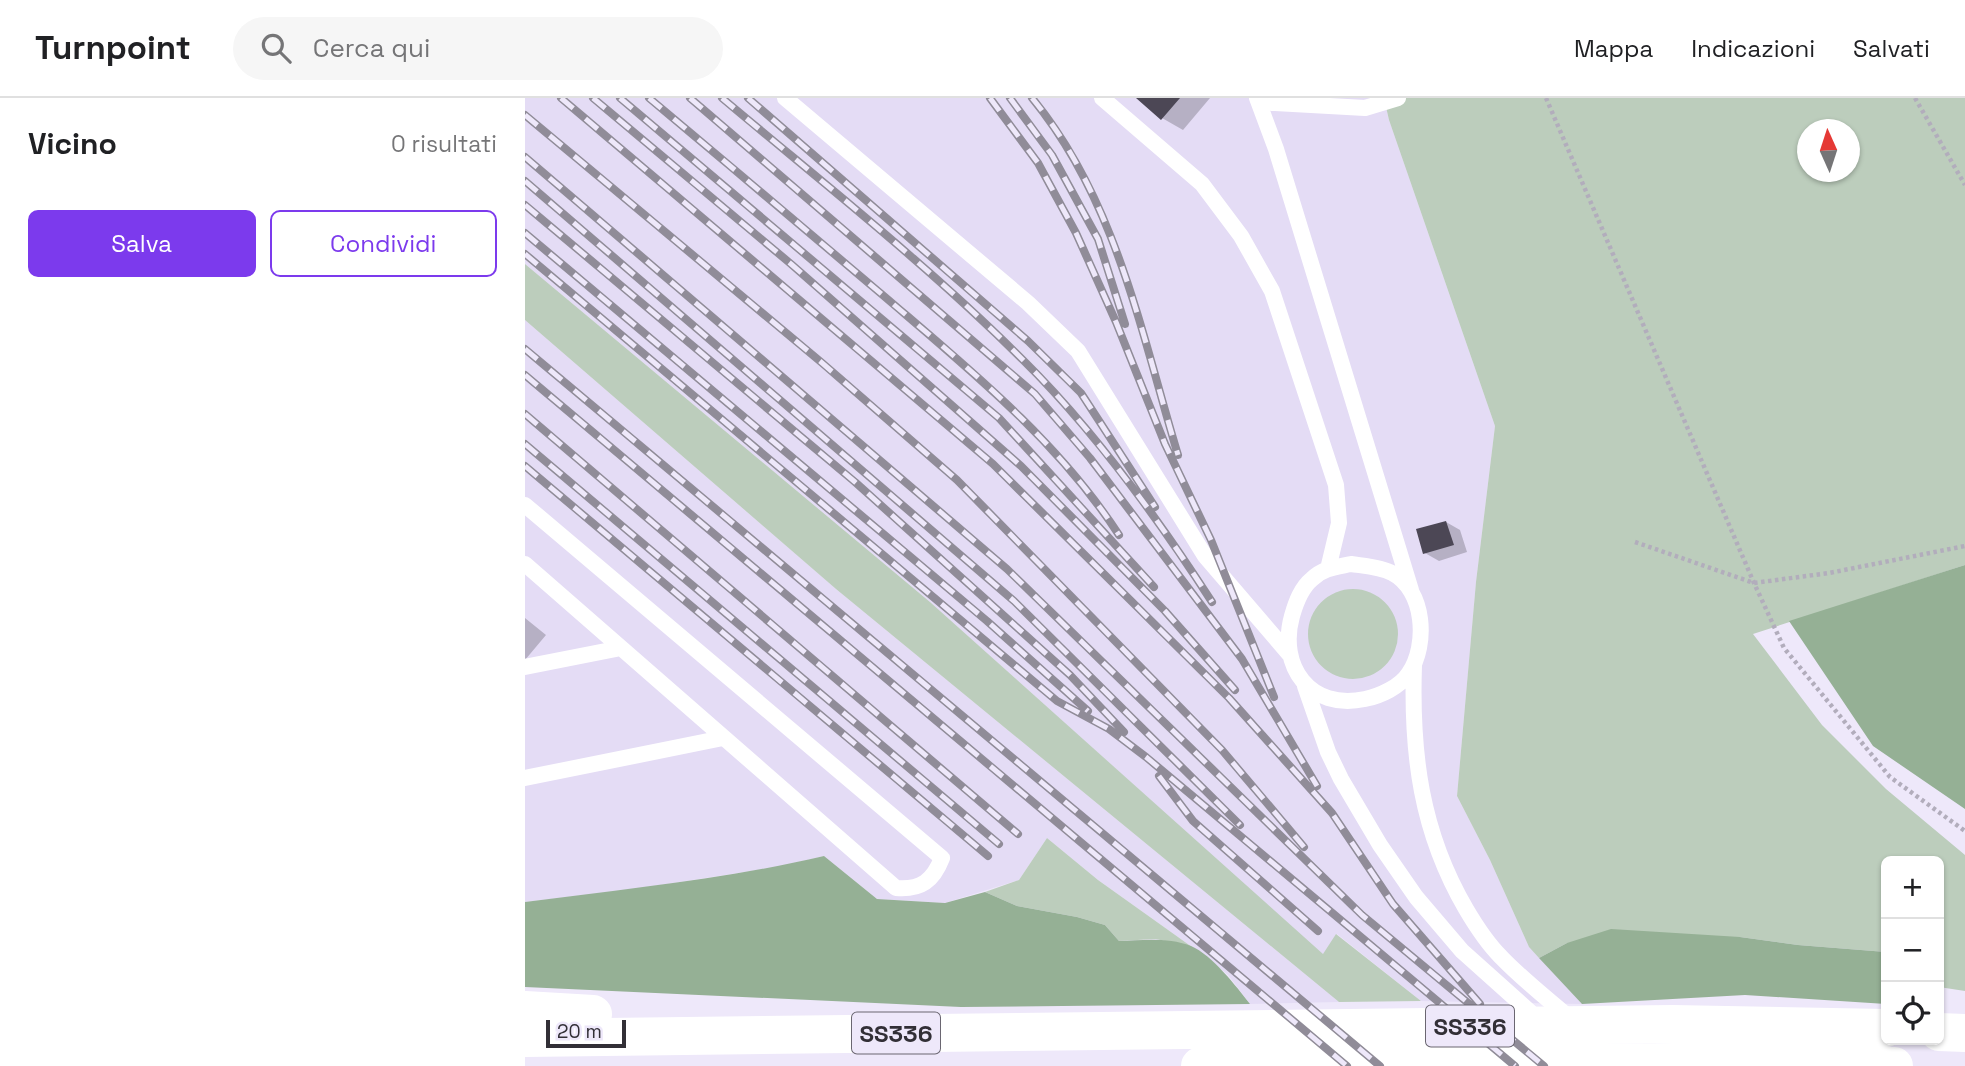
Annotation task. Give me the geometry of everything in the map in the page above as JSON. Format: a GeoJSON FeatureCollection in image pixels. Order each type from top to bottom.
{"type":"FeatureCollection","features":[{"type":"Feature","properties":{"kind":"highway"},"geometry":{"type":"LineString","coordinates":[[525,1010],[798,1034]]}},
{"type":"Feature","properties":{"kind":"highway","name":"SS336"},"geometry":{"type":"LineString","coordinates":[[525,1038],[1673,1024],[1881,1028]]}},
{"type":"Feature","properties":{"kind":"highway"},"geometry":{"type":"LineString","coordinates":[[1944,1032],[1965,1033]]}},
{"type":"Feature","properties":{"kind":"highway","name":"SS336"},"geometry":{"type":"LineString","coordinates":[[1200,1066],[1707,1062],[1894,1066]]}},
{"type":"Feature","properties":{"kind":"lane"},"geometry":{"type":"LineString","coordinates":[[785,98],[1028,303],[1078,351],[1205,556],[1290,655]]}},
{"type":"Feature","properties":{"kind":"lane"},"geometry":{"type":"LineString","coordinates":[[1102,98],[1202,184],[1241,236],[1272,291],[1336,485],[1339,523],[1328,569]]}},
{"type":"Feature","properties":{"kind":"lane"},"geometry":{"type":"LineString","coordinates":[[1398,98],[1365,108],[1258,100],[1419,618],[1420,640],[1414,665],[1418,764],[1429,826],[1447,875],[1479,930],[1500,957],[1625,1066]]}},
{"type":"Feature","properties":{"kind":"lane"},"geometry":{"type":"LineString","coordinates":[[525,505],[942,858],[936,875],[913,889],[896,888],[525,564]]}},
{"type":"Feature","properties":{"kind":"lane"},"geometry":{"type":"LineString","coordinates":[[1411,590],[1393,573],[1351,564],[1328,569],[1313,578],[1301,592],[1287,632],[1296,674],[1305,686],[1328,752],[1341,779],[1380,845],[1416,897],[1462,951],[1591,1066]]}},
{"type":"Feature","properties":{"kind":"lane"},"geometry":{"type":"LineString","coordinates":[[525,667],[621,648]]}},
{"type":"Feature","properties":{"kind":"lane"},"geometry":{"type":"LineString","coordinates":[[1305,686],[1327,698],[1351,702],[1379,696],[1406,677],[1414,665]]}},
{"type":"Feature","properties":{"kind":"lane"},"geometry":{"type":"LineString","coordinates":[[525,778],[723,738]]}},
{"type":"Feature","properties":{"kind":"lane"},"geometry":{"type":"LineString","coordinates":[[1944,1025],[1965,1023]]}},
{"type":"Feature","properties":{"kind":"path"},"geometry":{"type":"LineString","coordinates":[[1546,98],[1784,648],[1890,777],[1965,831]]}},
{"type":"Feature","properties":{"kind":"path"},"geometry":{"type":"LineString","coordinates":[[1915,98],[1965,185]]}},
{"type":"Feature","properties":{"kind":"path"},"geometry":{"type":"LineString","coordinates":[[1635,542],[1754,583],[1829,573],[1965,546]]}},
{"type":"Feature","properties":{"kind":"shaded area"},"geometry":{"type":"Polygon","coordinates":[[[525,98],[1384,98],[1389,120],[1495,426],[1476,582],[1457,796],[1490,860],[1529,947],[1582,1004],[1421,1001],[1337,934],[1323,955],[930,602],[525,264],[525,98]]]}},
{"type":"Feature","properties":{"kind":"shaded area"},"geometry":{"type":"Polygon","coordinates":[[[525,320],[836,589],[1339,1002],[1250,1004],[1228,975],[1098,880],[1047,838],[1019,880],[945,903],[877,899],[824,856],[777,867],[628,890],[525,902],[525,320]]]}},
{"type":"Feature","properties":{"kind":"green space"},"geometry":{"type":"Polygon","coordinates":[[[1384,98],[1965,98],[1965,565],[1753,634],[1822,725],[1886,789],[1965,855],[1965,991],[1944,988],[1944,856],[1881,856],[1881,952],[1740,937],[1567,943],[1539,958],[1529,947],[1490,860],[1457,796],[1476,582],[1495,426],[1389,120],[1384,98]]]}},
{"type":"Feature","properties":{"kind":"green space"},"geometry":{"type":"Polygon","coordinates":[[[525,264],[930,602],[1323,954],[1336,934],[1421,1001],[1339,1002],[836,589],[525,320],[525,264]]]}},
{"type":"Feature","properties":{"kind":"green space"},"geometry":{"type":"Polygon","coordinates":[[[1965,565],[1965,809],[1873,746],[1789,621],[1965,565]]]}},
{"type":"Feature","properties":{"kind":"green space"},"geometry":{"type":"Polygon","coordinates":[[[1353,589],[1370,593],[1385,602],[1394,617],[1398,634],[1394,651],[1385,666],[1370,675],[1353,679],[1336,675],[1321,666],[1312,651],[1308,634],[1312,617],[1321,602],[1336,593],[1353,589]]]}},
{"type":"Feature","properties":{"kind":"green space"},"geometry":{"type":"Polygon","coordinates":[[[1047,838],[1098,880],[1192,947],[1156,939],[1119,941],[1105,925],[1017,906],[985,892],[1019,880],[1047,838]]]}},
{"type":"Feature","properties":{"kind":"green space"},"geometry":{"type":"Polygon","coordinates":[[[824,856],[877,899],[945,903],[985,892],[1017,906],[1105,925],[1119,941],[1164,940],[1191,946],[1215,964],[1250,1004],[961,1007],[525,987],[525,902],[713,877],[824,856]]]}},
{"type":"Feature","properties":{"kind":"green space"},"geometry":{"type":"Polygon","coordinates":[[[1611,929],[1740,937],[1881,952],[1881,1004],[1745,995],[1582,1004],[1539,958],[1567,943],[1611,929]]]}},
{"type":"Feature","properties":{"kind":"building"},"geometry":{"type":"Polygon","coordinates":[[[1136,98],[1180,98],[1161,120],[1136,98]]]}},
{"type":"Feature","properties":{"kind":"building"},"geometry":{"type":"Polygon","coordinates":[[[1446,521],[1454,545],[1423,554],[1416,529],[1446,521]]]}},
{"type":"Feature","properties":{"kind":"railway"},"geometry":{"type":"LineString","coordinates":[[561,98],[993,464],[1229,698],[1332,813],[1393,904],[1480,1004]]}},
{"type":"Feature","properties":{"kind":"railway"},"geometry":{"type":"LineString","coordinates":[[593,98],[791,264],[1021,466],[1165,611],[1235,690]]}},
{"type":"Feature","properties":{"kind":"railway"},"geometry":{"type":"LineString","coordinates":[[620,98],[999,418],[1154,587]]}},
{"type":"Feature","properties":{"kind":"railway"},"geometry":{"type":"LineString","coordinates":[[649,98],[980,379],[1069,468],[1119,535]]}},
{"type":"Feature","properties":{"kind":"railway"},"geometry":{"type":"LineString","coordinates":[[690,98],[1035,394],[1090,458],[1242,659],[1317,786]]}},
{"type":"Feature","properties":{"kind":"railway"},"geometry":{"type":"LineString","coordinates":[[722,98],[913,258],[1023,360],[1099,445],[1170,539],[1212,602]]}},
{"type":"Feature","properties":{"kind":"railway"},"geometry":{"type":"LineString","coordinates":[[748,98],[1028,341],[1081,393],[1155,507]]}},
{"type":"Feature","properties":{"kind":"railway"},"geometry":{"type":"LineString","coordinates":[[990,98],[1038,163],[1076,233],[1116,322],[1165,444],[1211,540],[1274,697]]}},
{"type":"Feature","properties":{"kind":"railway"},"geometry":{"type":"LineString","coordinates":[[1010,98],[1052,155],[1098,239],[1125,324]]}},
{"type":"Feature","properties":{"kind":"railway"},"geometry":{"type":"LineString","coordinates":[[1032,98],[1061,138],[1105,223],[1138,315],[1178,455]]}},
{"type":"Feature","properties":{"kind":"railway"},"geometry":{"type":"LineString","coordinates":[[525,115],[821,362],[957,480],[1222,750],[1304,847]]}},
{"type":"Feature","properties":{"kind":"railway"},"geometry":{"type":"LineString","coordinates":[[525,157],[1007,569],[1362,915],[1544,1066]]}},
{"type":"Feature","properties":{"kind":"railway"},"geometry":{"type":"LineString","coordinates":[[525,181],[1014,601],[1240,825]]}},
{"type":"Feature","properties":{"kind":"railway"},"geometry":{"type":"LineString","coordinates":[[525,205],[855,482],[1070,675],[1124,732]]}},
{"type":"Feature","properties":{"kind":"railway"},"geometry":{"type":"LineString","coordinates":[[525,233],[987,621],[1088,711]]}},
{"type":"Feature","properties":{"kind":"railway"},"geometry":{"type":"LineString","coordinates":[[525,254],[1057,701],[1109,729],[1146,757],[1515,1066]]}},
{"type":"Feature","properties":{"kind":"railway"},"geometry":{"type":"LineString","coordinates":[[525,349],[1380,1066]]}},
{"type":"Feature","properties":{"kind":"railway"},"geometry":{"type":"LineString","coordinates":[[525,375],[1347,1066]]}},
{"type":"Feature","properties":{"kind":"railway"},"geometry":{"type":"LineString","coordinates":[[525,414],[1018,834]]}},
{"type":"Feature","properties":{"kind":"railway"},"geometry":{"type":"LineString","coordinates":[[525,444],[999,844]]}},
{"type":"Feature","properties":{"kind":"railway"},"geometry":{"type":"LineString","coordinates":[[525,466],[988,856]]}},
{"type":"Feature","properties":{"kind":"railway"},"geometry":{"type":"LineString","coordinates":[[1159,776],[1193,821],[1318,931]]}}]}
